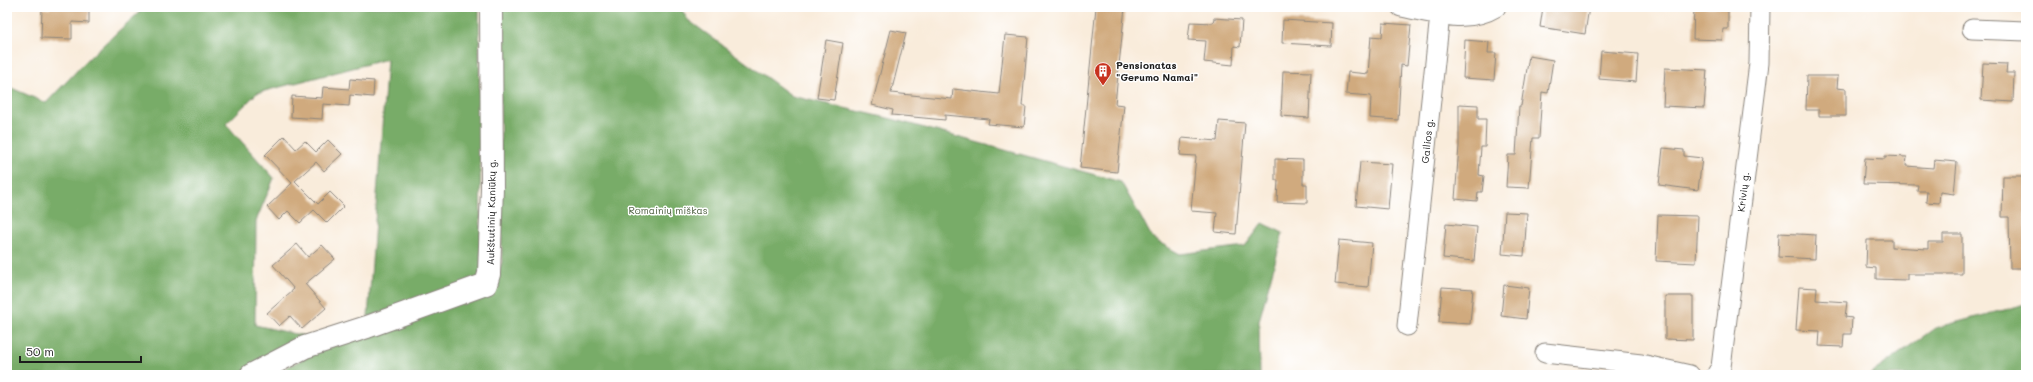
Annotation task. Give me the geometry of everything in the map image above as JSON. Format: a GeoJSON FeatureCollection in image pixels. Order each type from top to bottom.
{"type":"FeatureCollection","features":[{"type":"Feature","properties":{"kind":"street","name":"Aukštutinių Kaniūkų g."},"geometry":{"type":"LineString","coordinates":[[251,375],[305,347],[368,328],[486,284],[489,274],[492,188],[491,7]]}},
{"type":"Feature","properties":{"kind":"street"},"geometry":{"type":"LineString","coordinates":[[1401,7],[1455,18],[1485,14],[1496,7]]}},
{"type":"Feature","properties":{"kind":"street","name":"Krivių g."},"geometry":{"type":"LineString","coordinates":[[1716,375],[1721,367],[1759,63],[1760,7]]}},
{"type":"Feature","properties":{"kind":"street","name":"Gailios g."},"geometry":{"type":"LineString","coordinates":[[1407,326],[1440,15]]}},
{"type":"Feature","properties":{"kind":"street"},"geometry":{"type":"LineString","coordinates":[[1972,29],[2026,31]]}},
{"type":"Feature","properties":{"kind":"street"},"geometry":{"type":"LineString","coordinates":[[1545,353],[1641,364],[1690,375]]}},
{"type":"Feature","properties":{"kind":"green space"},"geometry":{"type":"Polygon","coordinates":[[[145,7],[479,7],[481,267],[478,279],[368,317],[387,59],[257,93],[226,124],[274,178],[256,221],[255,325],[314,338],[236,375],[7,375],[7,86],[46,103],[91,56],[145,7]]]}},
{"type":"Feature","properties":{"kind":"green space","name":"Romainių miškas"},"geometry":{"type":"Polygon","coordinates":[[[499,7],[680,7],[688,20],[792,96],[892,119],[1121,182],[1153,239],[1180,254],[1245,246],[1263,223],[1283,233],[1259,321],[1260,375],[271,375],[313,354],[494,283],[502,262],[499,7]]]}},
{"type":"Feature","properties":{"kind":"green space"},"geometry":{"type":"Polygon","coordinates":[[[2026,304],[2026,375],[1869,375],[1935,328],[2026,304]]]}},
{"type":"Feature","properties":{"kind":"building"},"geometry":{"type":"Polygon","coordinates":[[[50,7],[89,7],[89,23],[72,22],[72,39],[41,38],[42,8],[50,9],[50,7]]]}},
{"type":"Feature","properties":{"kind":"building","name":"Pensionatas \"Gerumo Namai\""},"geometry":{"type":"Polygon","coordinates":[[[1096,7],[1125,7],[1115,104],[1124,105],[1117,172],[1080,168],[1096,7]]]}},
{"type":"Feature","properties":{"kind":"building"},"geometry":{"type":"Polygon","coordinates":[[[1543,7],[1589,7],[1585,34],[1540,27],[1543,7]]]}},
{"type":"Feature","properties":{"kind":"building"},"geometry":{"type":"Polygon","coordinates":[[[1694,7],[1728,7],[1728,29],[1723,29],[1722,40],[1693,39],[1694,7]]]}},
{"type":"Feature","properties":{"kind":"building"},"geometry":{"type":"Polygon","coordinates":[[[1214,18],[1242,20],[1240,47],[1234,46],[1233,65],[1204,62],[1206,41],[1188,40],[1190,22],[1213,23],[1214,18]]]}},
{"type":"Feature","properties":{"kind":"building"},"geometry":{"type":"Polygon","coordinates":[[[1283,20],[1332,23],[1331,46],[1282,43],[1283,20]]]}},
{"type":"Feature","properties":{"kind":"building"},"geometry":{"type":"Polygon","coordinates":[[[1383,23],[1411,25],[1407,66],[1401,65],[1398,120],[1370,118],[1371,96],[1346,94],[1348,72],[1368,74],[1371,36],[1382,37],[1383,23]]]}},
{"type":"Feature","properties":{"kind":"building"},"geometry":{"type":"Polygon","coordinates":[[[891,30],[906,33],[891,93],[952,99],[953,89],[999,94],[1005,35],[1028,37],[1022,106],[1026,106],[1024,127],[988,124],[989,119],[945,115],[945,120],[892,115],[893,110],[872,105],[891,30]]]}},
{"type":"Feature","properties":{"kind":"building"},"geometry":{"type":"Polygon","coordinates":[[[826,40],[843,43],[834,100],[817,98],[826,40]]]}},
{"type":"Feature","properties":{"kind":"building"},"geometry":{"type":"Polygon","coordinates":[[[1465,40],[1489,42],[1488,53],[1496,53],[1494,80],[1463,78],[1465,40]]]}},
{"type":"Feature","properties":{"kind":"building"},"geometry":{"type":"Polygon","coordinates":[[[1601,51],[1638,54],[1636,82],[1599,79],[1601,51]]]}},
{"type":"Feature","properties":{"kind":"building"},"geometry":{"type":"Polygon","coordinates":[[[1529,56],[1553,60],[1548,93],[1542,92],[1539,138],[1533,138],[1529,188],[1506,187],[1508,155],[1516,155],[1519,106],[1521,106],[1529,56]]]}},
{"type":"Feature","properties":{"kind":"building"},"geometry":{"type":"Polygon","coordinates":[[[1983,63],[2007,64],[2006,73],[2014,73],[2013,102],[1981,100],[1983,63]]]}},
{"type":"Feature","properties":{"kind":"building"},"geometry":{"type":"Polygon","coordinates":[[[1665,68],[1707,70],[1704,108],[1663,106],[1665,68]]]}},
{"type":"Feature","properties":{"kind":"building"},"geometry":{"type":"Polygon","coordinates":[[[1283,71],[1311,72],[1309,118],[1281,116],[1283,71]]]}},
{"type":"Feature","properties":{"kind":"building"},"geometry":{"type":"Polygon","coordinates":[[[1807,76],[1838,76],[1837,88],[1846,89],[1846,116],[1819,116],[1819,110],[1806,110],[1807,76]]]}},
{"type":"Feature","properties":{"kind":"building"},"geometry":{"type":"Polygon","coordinates":[[[350,79],[374,81],[373,97],[350,95],[349,106],[323,104],[322,119],[291,117],[292,96],[322,98],[323,87],[349,89],[350,79]]]}},
{"type":"Feature","properties":{"kind":"building"},"geometry":{"type":"Polygon","coordinates":[[[1459,104],[1478,105],[1478,119],[1486,119],[1485,147],[1481,147],[1479,175],[1484,176],[1482,192],[1478,192],[1477,201],[1455,199],[1459,146],[1459,104]]]}},
{"type":"Feature","properties":{"kind":"building"},"geometry":{"type":"Polygon","coordinates":[[[1219,121],[1245,123],[1236,234],[1215,232],[1217,213],[1191,211],[1196,156],[1180,155],[1182,138],[1217,141],[1219,121]]]}},
{"type":"Feature","properties":{"kind":"building"},"geometry":{"type":"Polygon","coordinates":[[[284,136],[296,149],[305,141],[316,152],[328,140],[342,154],[324,171],[316,162],[295,181],[318,204],[330,192],[344,206],[327,223],[314,210],[300,223],[288,211],[279,220],[267,207],[292,183],[265,155],[284,136]]]}},
{"type":"Feature","properties":{"kind":"building"},"geometry":{"type":"Polygon","coordinates":[[[1663,148],[1684,150],[1684,156],[1702,158],[1698,190],[1659,185],[1663,148]]]}},
{"type":"Feature","properties":{"kind":"building"},"geometry":{"type":"Polygon","coordinates":[[[1885,156],[1907,157],[1906,166],[1933,168],[1934,160],[1957,162],[1954,194],[1940,192],[1939,203],[1926,202],[1927,191],[1917,191],[1918,185],[1863,184],[1865,158],[1885,159],[1885,156]]]}},
{"type":"Feature","properties":{"kind":"building"},"geometry":{"type":"Polygon","coordinates":[[[1275,159],[1303,160],[1303,184],[1307,184],[1307,203],[1277,202],[1278,180],[1275,180],[1275,159]]]}},
{"type":"Feature","properties":{"kind":"building"},"geometry":{"type":"Polygon","coordinates":[[[1360,162],[1392,164],[1388,209],[1356,206],[1360,162]]]}},
{"type":"Feature","properties":{"kind":"building"},"geometry":{"type":"Polygon","coordinates":[[[2003,176],[2026,176],[2026,268],[2010,268],[2009,217],[2002,217],[2003,176]]]}},
{"type":"Feature","properties":{"kind":"building"},"geometry":{"type":"Polygon","coordinates":[[[1505,212],[1527,213],[1524,256],[1502,254],[1505,212]]]}},
{"type":"Feature","properties":{"kind":"building"},"geometry":{"type":"Polygon","coordinates":[[[1658,215],[1698,216],[1696,263],[1656,261],[1658,215]]]}},
{"type":"Feature","properties":{"kind":"building"},"geometry":{"type":"Polygon","coordinates":[[[1446,224],[1477,227],[1474,261],[1443,258],[1446,224]]]}},
{"type":"Feature","properties":{"kind":"building"},"geometry":{"type":"Polygon","coordinates":[[[1779,233],[1816,235],[1815,259],[1778,257],[1779,233]]]}},
{"type":"Feature","properties":{"kind":"building"},"geometry":{"type":"Polygon","coordinates":[[[1943,234],[1962,234],[1962,274],[1907,274],[1907,280],[1876,279],[1876,268],[1866,267],[1867,240],[1892,240],[1892,247],[1928,249],[1928,242],[1943,242],[1943,234]]]}},
{"type":"Feature","properties":{"kind":"building"},"geometry":{"type":"Polygon","coordinates":[[[1339,240],[1372,243],[1368,287],[1335,284],[1339,240]]]}},
{"type":"Feature","properties":{"kind":"building"},"geometry":{"type":"Polygon","coordinates":[[[297,244],[308,257],[322,245],[335,259],[305,284],[326,308],[302,329],[290,316],[279,326],[267,313],[294,289],[273,265],[297,244]]]}},
{"type":"Feature","properties":{"kind":"building"},"geometry":{"type":"Polygon","coordinates":[[[1504,285],[1529,288],[1526,319],[1501,316],[1504,285]]]}},
{"type":"Feature","properties":{"kind":"building"},"geometry":{"type":"Polygon","coordinates":[[[1442,287],[1473,289],[1470,324],[1439,322],[1442,287]]]}},
{"type":"Feature","properties":{"kind":"building"},"geometry":{"type":"Polygon","coordinates":[[[1799,287],[1817,288],[1816,300],[1847,302],[1845,317],[1852,318],[1851,334],[1844,334],[1843,347],[1819,346],[1820,331],[1796,330],[1799,287]]]}},
{"type":"Feature","properties":{"kind":"building"},"geometry":{"type":"Polygon","coordinates":[[[1665,296],[1693,296],[1693,340],[1665,339],[1665,296]]]}},
{"type":"Feature","properties":{"kind":"place","name":"Pensionatas \"Gerumo Namai\""},"geometry":{"type":"Point","coordinates":[1103,86]}}]}
